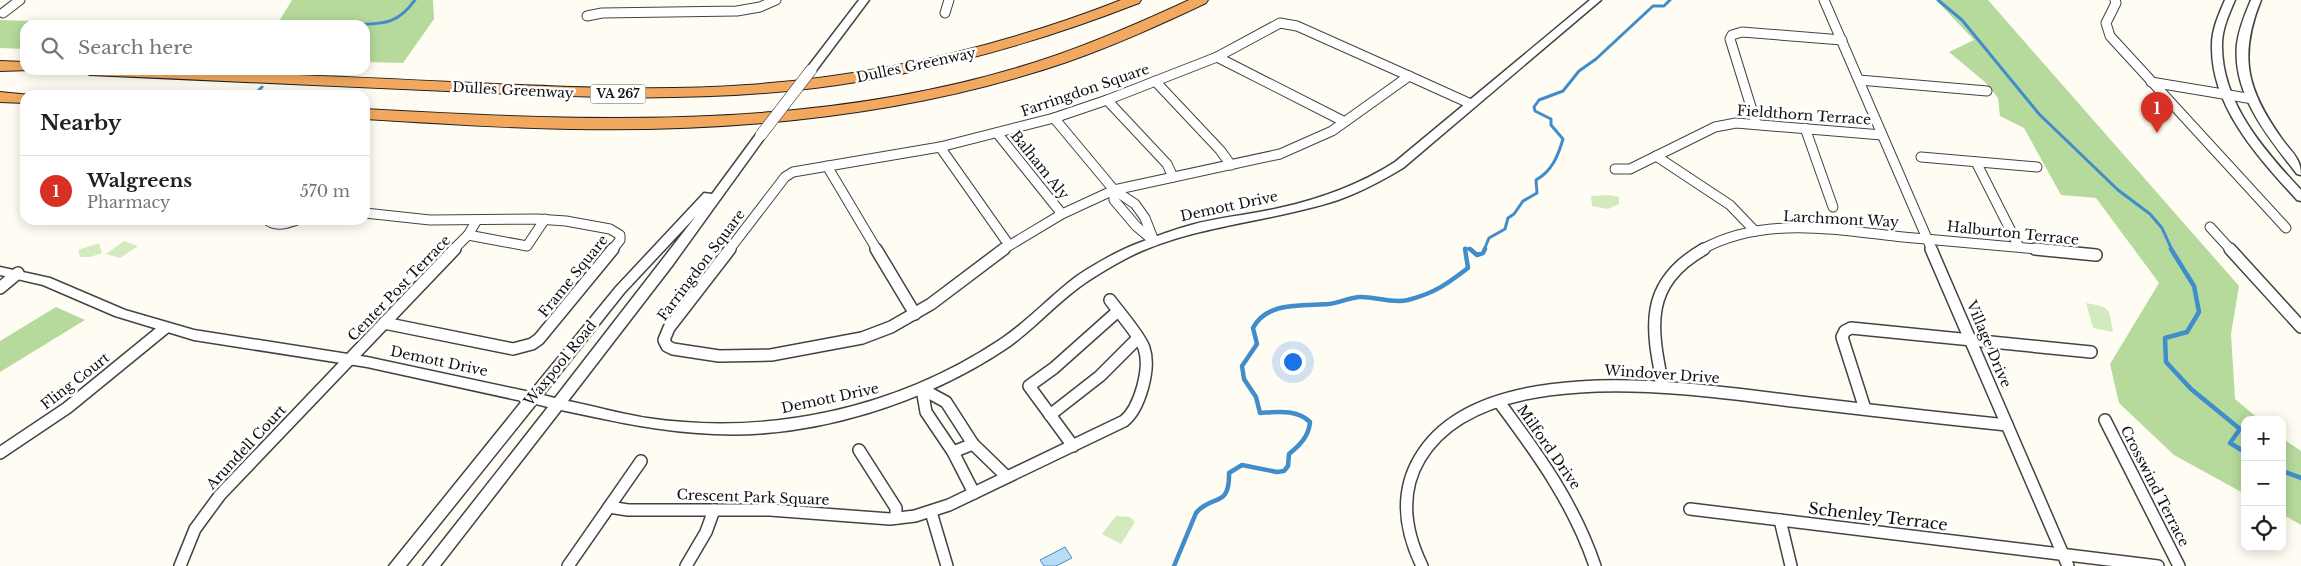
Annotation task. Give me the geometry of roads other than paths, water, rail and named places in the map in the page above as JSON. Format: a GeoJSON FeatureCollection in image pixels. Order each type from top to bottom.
{"type":"FeatureCollection","features":[{"type":"Feature","properties":{"kind":"highway","name":"Dulles Greenway"},"geometry":{"type":"LineString","coordinates":[[200,75],[616,94],[683,95],[736,92],[868,76],[950,60],[1040,36],[1134,0]]}},
{"type":"Feature","properties":{"kind":"highway","name":"Dulles Greenway"},"geometry":{"type":"LineString","coordinates":[[370,114],[542,123],[670,124],[766,118],[850,108],[983,81],[1044,63],[1125,35],[1201,0]]}},
{"type":"Feature","properties":{"kind":"highway"},"geometry":{"type":"LineString","coordinates":[[0,66],[20,67]]}},
{"type":"Feature","properties":{"kind":"highway"},"geometry":{"type":"LineString","coordinates":[[0,97],[20,98]]}},
{"type":"Feature","properties":{"kind":"street"},"geometry":{"type":"LineString","coordinates":[[3,13],[20,0]]}},
{"type":"Feature","properties":{"kind":"street"},"geometry":{"type":"LineString","coordinates":[[588,16],[602,13],[737,11],[760,7],[776,0]]}},
{"type":"Feature","properties":{"kind":"street","name":"Waxpool Road"},"geometry":{"type":"LineString","coordinates":[[431,566],[668,263],[734,169],[864,0]]}},
{"type":"Feature","properties":{"kind":"street"},"geometry":{"type":"LineString","coordinates":[[945,14],[949,0]]}},
{"type":"Feature","properties":{"kind":"street","name":"Demott Drive"},"geometry":{"type":"LineString","coordinates":[[0,271],[18,273],[46,281],[120,313],[165,328],[231,342],[350,359],[677,427],[715,429],[786,426],[851,413],[922,389],[960,371],[1006,342],[1083,278],[1108,262],[1154,241],[1210,224],[1309,205],[1358,188],[1399,165],[1596,0]]}},
{"type":"Feature","properties":{"kind":"street","name":"Village Drive"},"geometry":{"type":"LineString","coordinates":[[1824,0],[2065,560]]}},
{"type":"Feature","properties":{"kind":"street"},"geometry":{"type":"LineString","coordinates":[[2116,0],[2106,22],[2105,29],[2151,82],[2286,228]]}},
{"type":"Feature","properties":{"kind":"street"},"geometry":{"type":"LineString","coordinates":[[2230,0],[2221,22],[2217,46],[2222,78],[2242,123],[2301,196]]}},
{"type":"Feature","properties":{"kind":"street"},"geometry":{"type":"LineString","coordinates":[[2256,0],[2245,29],[2242,53],[2246,80],[2252,99],[2273,134],[2301,170]]}},
{"type":"Feature","properties":{"kind":"street","name":"Farringdon Square"},"geometry":{"type":"LineString","coordinates":[[1408,76],[1324,135],[1280,154],[1114,190],[1062,214],[1009,245],[932,304],[891,327],[862,338],[771,354],[720,356],[667,346],[664,340],[669,328],[785,177],[803,169],[940,147],[1054,118],[1107,100],[1217,57],[1274,24],[1288,23],[1297,26],[1471,104]]}},
{"type":"Feature","properties":{"kind":"street"},"geometry":{"type":"LineString","coordinates":[[1756,123],[1730,39],[1732,36],[1742,32],[1842,40]]}},
{"type":"Feature","properties":{"kind":"street"},"geometry":{"type":"LineString","coordinates":[[1217,57],[1343,121]]}},
{"type":"Feature","properties":{"kind":"street"},"geometry":{"type":"LineString","coordinates":[[1859,80],[1987,91]]}},
{"type":"Feature","properties":{"kind":"street"},"geometry":{"type":"LineString","coordinates":[[1155,81],[1220,150],[1231,165]]}},
{"type":"Feature","properties":{"kind":"street"},"geometry":{"type":"LineString","coordinates":[[2151,82],[2252,99]]}},
{"type":"Feature","properties":{"kind":"street"},"geometry":{"type":"LineString","coordinates":[[1107,100],[1167,164],[1173,177]]}},
{"type":"Feature","properties":{"kind":"street"},"geometry":{"type":"LineString","coordinates":[[1054,118],[1114,190],[1114,200],[1136,226],[1154,241]]}},
{"type":"Feature","properties":{"kind":"street","name":"Fieldthorn Terrace"},"geometry":{"type":"LineString","coordinates":[[1615,169],[1630,169],[1715,127],[1736,123],[1756,123],[1882,135]]}},
{"type":"Feature","properties":{"kind":"street"},"geometry":{"type":"LineString","coordinates":[[1805,128],[1833,207]]}},
{"type":"Feature","properties":{"kind":"street","name":"Balham Aly"},"geometry":{"type":"LineString","coordinates":[[996,133],[1062,214]]}},
{"type":"Feature","properties":{"kind":"street"},"geometry":{"type":"LineString","coordinates":[[940,147],[1009,245]]}},
{"type":"Feature","properties":{"kind":"street"},"geometry":{"type":"LineString","coordinates":[[1656,156],[1730,205],[1755,231]]}},
{"type":"Feature","properties":{"kind":"street"},"geometry":{"type":"LineString","coordinates":[[1921,157],[2037,167]]}},
{"type":"Feature","properties":{"kind":"street"},"geometry":{"type":"LineString","coordinates":[[1976,162],[2019,248]]}},
{"type":"Feature","properties":{"kind":"street"},"geometry":{"type":"LineString","coordinates":[[827,166],[915,314]]}},
{"type":"Feature","properties":{"kind":"street","name":"Waxpool Road"},"geometry":{"type":"LineString","coordinates":[[396,566],[620,290],[734,169]]}},
{"type":"Feature","properties":{"kind":"street","name":"Frame Square"},"geometry":{"type":"LineString","coordinates":[[370,214],[430,220],[545,219],[610,229],[620,235],[620,240],[539,339],[532,344],[513,349],[384,322]]}},
{"type":"Feature","properties":{"kind":"street","name":"Center Post Terrace"},"geometry":{"type":"LineString","coordinates":[[468,235],[527,246],[545,219]]}},
{"type":"Feature","properties":{"kind":"street","name":"Center Post Terrace"},"geometry":{"type":"LineString","coordinates":[[350,359],[468,235],[477,220]]}},
{"type":"Feature","properties":{"kind":"street"},"geometry":{"type":"LineString","coordinates":[[2210,227],[2301,327]]}},
{"type":"Feature","properties":{"kind":"street","name":"Larchmont Way"},"geometry":{"type":"LineString","coordinates":[[1663,386],[1654,326],[1657,301],[1664,286],[1677,269],[1694,254],[1725,239],[1755,231],[1804,228],[1927,239]]}},
{"type":"Feature","properties":{"kind":"street","name":"Halburton Terrace"},"geometry":{"type":"LineString","coordinates":[[1927,239],[2096,255]]}},
{"type":"Feature","properties":{"kind":"street"},"geometry":{"type":"LineString","coordinates":[[0,288],[18,273]]}},
{"type":"Feature","properties":{"kind":"street","name":"Crescent Park Square"},"geometry":{"type":"LineString","coordinates":[[609,507],[628,510],[770,510],[896,518],[931,512],[1073,446],[1124,421],[1133,414],[1138,405],[1146,355],[1138,338],[1110,300]]}},
{"type":"Feature","properties":{"kind":"street"},"geometry":{"type":"LineString","coordinates":[[1073,446],[1029,386],[1054,368],[1118,310]]}},
{"type":"Feature","properties":{"kind":"street"},"geometry":{"type":"LineString","coordinates":[[1865,409],[1842,337],[1844,331],[1856,326],[2091,352]]}},
{"type":"Feature","properties":{"kind":"street","name":"Fling Court"},"geometry":{"type":"LineString","coordinates":[[0,453],[67,408],[165,328]]}},
{"type":"Feature","properties":{"kind":"street"},"geometry":{"type":"LineString","coordinates":[[1050,415],[1100,376],[1138,338]]}},
{"type":"Feature","properties":{"kind":"street","name":"Arundell Court"},"geometry":{"type":"LineString","coordinates":[[180,566],[196,529],[220,495],[350,359]]}},
{"type":"Feature","properties":{"kind":"street","name":"Windover Drive"},"geometry":{"type":"LineString","coordinates":[[1422,566],[1411,540],[1406,511],[1407,489],[1413,470],[1433,438],[1448,425],[1465,414],[1499,402],[1564,387],[1607,384],[1663,386],[2007,425]]}},
{"type":"Feature","properties":{"kind":"street"},"geometry":{"type":"LineString","coordinates":[[922,389],[946,402],[974,444],[1007,477]]}},
{"type":"Feature","properties":{"kind":"street"},"geometry":{"type":"LineString","coordinates":[[922,389],[926,412],[953,452],[974,493]]}},
{"type":"Feature","properties":{"kind":"street","name":"Milford Drive"},"geometry":{"type":"LineString","coordinates":[[1499,402],[1562,488],[1576,515],[1595,566]]}},
{"type":"Feature","properties":{"kind":"street","name":"Crosswind Terrace"},"geometry":{"type":"LineString","coordinates":[[2105,420],[2179,566]]}},
{"type":"Feature","properties":{"kind":"street"},"geometry":{"type":"LineString","coordinates":[[953,452],[974,444]]}},
{"type":"Feature","properties":{"kind":"street"},"geometry":{"type":"LineString","coordinates":[[859,450],[896,508],[896,518]]}},
{"type":"Feature","properties":{"kind":"street"},"geometry":{"type":"LineString","coordinates":[[568,566],[641,461]]}},
{"type":"Feature","properties":{"kind":"street","name":"Schenley Terrace"},"geometry":{"type":"LineString","coordinates":[[1690,509],[2065,560],[2158,566]]}},
{"type":"Feature","properties":{"kind":"street"},"geometry":{"type":"LineString","coordinates":[[686,566],[706,532],[714,510]]}},
{"type":"Feature","properties":{"kind":"street"},"geometry":{"type":"LineString","coordinates":[[931,512],[947,566]]}},
{"type":"Feature","properties":{"kind":"street"},"geometry":{"type":"LineString","coordinates":[[1780,520],[1791,566]]}},
{"type":"Feature","properties":{"kind":"water"},"geometry":{"type":"Polygon","coordinates":[[[1065,547],[1072,558],[1056,566],[1044,566],[1040,560],[1065,547]]]}},
{"type":"Feature","properties":{"kind":"waterway"},"geometry":{"type":"LineString","coordinates":[[370,24],[393,20],[408,9],[415,0]]}},
{"type":"Feature","properties":{"kind":"waterway"},"geometry":{"type":"LineString","coordinates":[[1484,250],[1489,238],[1505,229],[1508,218],[1514,214],[1523,201],[1537,193],[1536,180],[1550,168],[1559,151],[1563,139],[1551,125],[1551,119],[1535,111],[1534,107],[1539,100],[1563,91],[1579,71],[1596,59],[1653,6],[1664,6],[1670,0]]}},
{"type":"Feature","properties":{"kind":"waterway"},"geometry":{"type":"LineString","coordinates":[[1938,0],[1962,20],[2039,114],[2118,190],[2150,214],[2162,228],[2172,250]]}},
{"type":"Feature","properties":{"kind":"waterway"},"geometry":{"type":"LineString","coordinates":[[259,90],[262,87]]}},
{"type":"Feature","properties":{"kind":"waterway"},"geometry":{"type":"LineString","coordinates":[[1174,566],[1196,513],[1202,507],[1223,496],[1226,492],[1229,473],[1242,465],[1277,472],[1284,471],[1288,466],[1289,454],[1300,444],[1308,432],[1310,422],[1299,415],[1286,412],[1260,413],[1256,397],[1244,379],[1242,366],[1257,344],[1253,328],[1259,319],[1276,309],[1297,305],[1329,304],[1359,297],[1402,301],[1426,294],[1454,279],[1468,268],[1465,249]]}},
{"type":"Feature","properties":{"kind":"waterway"},"geometry":{"type":"LineString","coordinates":[[1465,249],[1471,250]]}},
{"type":"Feature","properties":{"kind":"waterway"},"geometry":{"type":"LineString","coordinates":[[1471,250],[1477,255],[1483,253],[1485,249]]}},
{"type":"Feature","properties":{"kind":"waterway"},"geometry":{"type":"LineString","coordinates":[[2171,249],[2194,286],[2199,312],[2187,332],[2165,338],[2166,362],[2191,389],[2240,429],[2230,443],[2241,450]]}},
{"type":"Feature","properties":{"kind":"waterway"},"geometry":{"type":"LineString","coordinates":[[2286,472],[2301,478]]}},
{"type":"Feature","properties":{"kind":"place","name":"Walgreens"},"geometry":{"type":"Point","coordinates":[2157,133]}}]}
